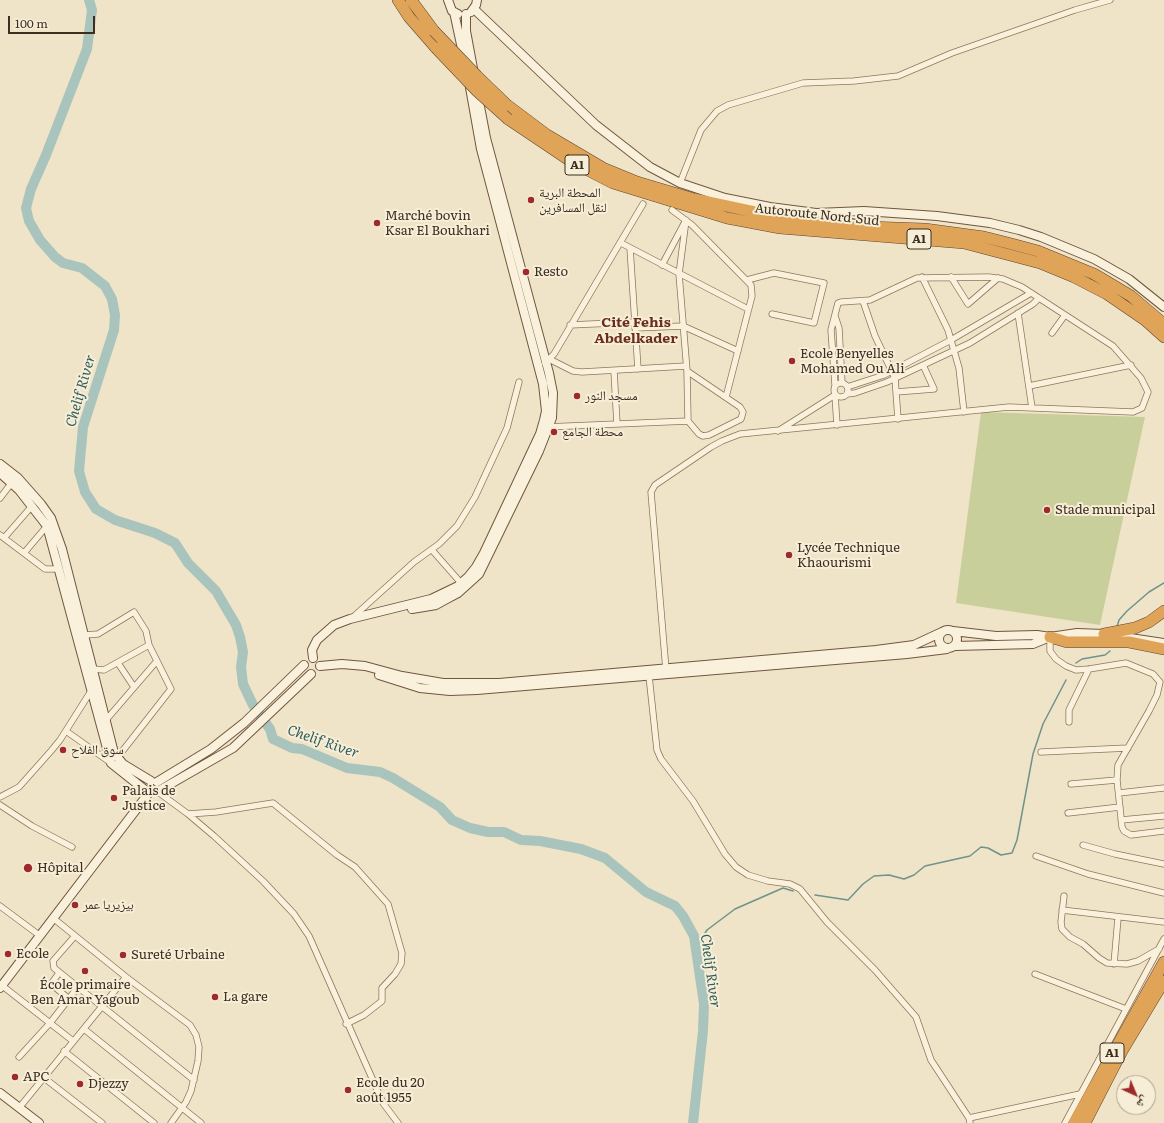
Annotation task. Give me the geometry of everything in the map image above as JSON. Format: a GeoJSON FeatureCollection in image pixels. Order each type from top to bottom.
{"type":"FeatureCollection","features":[{"type":"Feature","properties":{"kind":"highway","name":"Autoroute Nord-Sud"},"geometry":{"type":"LineString","coordinates":[[398,0],[409,17],[436,48],[477,91],[508,119],[572,162],[613,183],[727,218],[780,228],[964,243],[1040,263],[1074,277],[1107,294],[1145,320],[1164,337]]}},
{"type":"Feature","properties":{"kind":"highway","name":"Autoroute Nord-Sud"},"geometry":{"type":"LineString","coordinates":[[410,0],[434,31],[507,105],[547,135],[603,168],[637,182],[700,200],[783,218],[841,226],[925,229],[984,237],[1038,251],[1094,274],[1131,296],[1164,324]]}},
{"type":"Feature","properties":{"kind":"highway"},"geometry":{"type":"LineString","coordinates":[[1104,634],[1135,628],[1149,622],[1164,611]]}},
{"type":"Feature","properties":{"kind":"highway"},"geometry":{"type":"LineString","coordinates":[[1050,637],[1067,642],[1129,642],[1164,649]]}},
{"type":"Feature","properties":{"kind":"highway","name":"A1"},"geometry":{"type":"LineString","coordinates":[[1074,1123],[1164,962]]}},
{"type":"Feature","properties":{"kind":"highway","name":"A1"},"geometry":{"type":"LineString","coordinates":[[1085,1123],[1122,1051],[1164,981]]}},
{"type":"Feature","properties":{"kind":"highway"},"geometry":{"type":"LineString","coordinates":[[1148,1008],[1164,989]]}},
{"type":"Feature","properties":{"kind":"street"},"geometry":{"type":"LineString","coordinates":[[448,0],[449,7],[454,12],[482,149],[545,362]]}},
{"type":"Feature","properties":{"kind":"street"},"geometry":{"type":"LineString","coordinates":[[454,12],[466,14],[474,9],[477,0]]}},
{"type":"Feature","properties":{"kind":"street"},"geometry":{"type":"LineString","coordinates":[[680,183],[701,130],[718,111],[728,105],[803,83],[854,81],[898,76],[952,53],[1075,10],[1110,0]]}},
{"type":"Feature","properties":{"kind":"street"},"geometry":{"type":"LineString","coordinates":[[474,9],[596,125],[650,167],[680,183],[726,198],[770,207],[816,213],[864,211],[937,216],[983,222],[1019,230],[1041,237],[1094,259],[1129,279],[1164,307]]}},
{"type":"Feature","properties":{"kind":"street"},"geometry":{"type":"LineString","coordinates":[[320,666],[318,661],[314,658],[312,650],[323,634],[334,625],[350,619],[431,599],[443,594],[461,583],[476,567],[546,427],[552,418],[553,393],[486,138],[466,31],[466,14]]}},
{"type":"Feature","properties":{"kind":"street"},"geometry":{"type":"LineString","coordinates":[[545,362],[621,243],[643,204]]}},
{"type":"Feature","properties":{"kind":"street"},"geometry":{"type":"LineString","coordinates":[[672,210],[686,220],[751,285],[752,296],[726,397]]}},
{"type":"Feature","properties":{"kind":"street"},"geometry":{"type":"LineString","coordinates":[[545,362],[578,372],[638,369],[687,369],[740,407],[743,412],[741,419],[709,435],[703,436],[698,434],[688,421],[687,369],[680,274],[686,220]]}},
{"type":"Feature","properties":{"kind":"street"},"geometry":{"type":"LineString","coordinates":[[662,265],[686,220]]}},
{"type":"Feature","properties":{"kind":"street"},"geometry":{"type":"LineString","coordinates":[[621,243],[748,309]]}},
{"type":"Feature","properties":{"kind":"street"},"geometry":{"type":"LineString","coordinates":[[630,248],[638,369]]}},
{"type":"Feature","properties":{"kind":"street"},"geometry":{"type":"LineString","coordinates":[[747,280],[774,273],[824,283],[814,323],[772,314]]}},
{"type":"Feature","properties":{"kind":"street"},"geometry":{"type":"LineString","coordinates":[[951,277],[968,304],[998,278]]}},
{"type":"Feature","properties":{"kind":"street"},"geometry":{"type":"LineString","coordinates":[[666,672],[652,489],[722,440],[740,434],[777,431],[898,419],[1009,407],[1138,410],[1145,404],[1148,392],[1132,365],[1113,346],[1014,283],[989,277],[922,278],[910,281],[870,300],[841,302],[836,306],[831,330],[836,385],[833,389],[835,395],[837,425]]}},
{"type":"Feature","properties":{"kind":"street"},"geometry":{"type":"LineString","coordinates":[[922,278],[951,340],[959,368],[964,412]]}},
{"type":"Feature","properties":{"kind":"street"},"geometry":{"type":"LineString","coordinates":[[847,387],[884,375],[951,340],[1031,293]]}},
{"type":"Feature","properties":{"kind":"street"},"geometry":{"type":"LineString","coordinates":[[835,395],[841,397],[847,394],[856,394],[924,365],[954,350],[1018,313],[1039,298]]}},
{"type":"Feature","properties":{"kind":"street"},"geometry":{"type":"LineString","coordinates":[[863,301],[875,336],[893,370],[898,419]]}},
{"type":"Feature","properties":{"kind":"street"},"geometry":{"type":"LineString","coordinates":[[1018,313],[1032,408]]}},
{"type":"Feature","properties":{"kind":"street"},"geometry":{"type":"LineString","coordinates":[[1052,334],[1065,315]]}},
{"type":"Feature","properties":{"kind":"street"},"geometry":{"type":"LineString","coordinates":[[835,316],[838,328],[842,383],[847,387]]}},
{"type":"Feature","properties":{"kind":"street"},"geometry":{"type":"LineString","coordinates":[[570,325],[635,322]]}},
{"type":"Feature","properties":{"kind":"street"},"geometry":{"type":"LineString","coordinates":[[635,328],[683,326],[738,351]]}},
{"type":"Feature","properties":{"kind":"street"},"geometry":{"type":"LineString","coordinates":[[896,392],[934,389],[924,365]]}},
{"type":"Feature","properties":{"kind":"street"},"geometry":{"type":"LineString","coordinates":[[1029,386],[1132,365]]}},
{"type":"Feature","properties":{"kind":"street"},"geometry":{"type":"LineString","coordinates":[[614,371],[618,424]]}},
{"type":"Feature","properties":{"kind":"street"},"geometry":{"type":"LineString","coordinates":[[350,619],[414,562],[439,544],[457,526],[475,497],[507,428],[519,382]]}},
{"type":"Feature","properties":{"kind":"street"},"geometry":{"type":"LineString","coordinates":[[836,385],[842,383]]}},
{"type":"Feature","properties":{"kind":"street"},"geometry":{"type":"LineString","coordinates":[[847,387],[847,394]]}},
{"type":"Feature","properties":{"kind":"street"},"geometry":{"type":"LineString","coordinates":[[777,431],[835,395]]}},
{"type":"Feature","properties":{"kind":"street"},"geometry":{"type":"LineString","coordinates":[[546,427],[688,421]]}},
{"type":"Feature","properties":{"kind":"street"},"geometry":{"type":"LineString","coordinates":[[350,619],[436,605],[458,593],[470,584],[486,563],[546,427]]}},
{"type":"Feature","properties":{"kind":"street"},"geometry":{"type":"LineString","coordinates":[[0,464],[14,480],[47,526],[60,569],[91,691],[114,761]]}},
{"type":"Feature","properties":{"kind":"street"},"geometry":{"type":"LineString","coordinates":[[0,473],[14,480],[41,504],[51,518],[62,549],[106,720],[114,754],[114,761]]}},
{"type":"Feature","properties":{"kind":"street"},"geometry":{"type":"LineString","coordinates":[[0,498],[14,480]]}},
{"type":"Feature","properties":{"kind":"street"},"geometry":{"type":"LineString","coordinates":[[32,506],[2,537],[45,569],[60,569]]}},
{"type":"Feature","properties":{"kind":"street"},"geometry":{"type":"LineString","coordinates":[[24,553],[47,526]]}},
{"type":"Feature","properties":{"kind":"street"},"geometry":{"type":"LineString","coordinates":[[432,550],[461,583]]}},
{"type":"Feature","properties":{"kind":"street"},"geometry":{"type":"LineString","coordinates":[[84,635],[98,634],[134,612],[146,631],[149,645],[156,662],[171,688],[114,761]]}},
{"type":"Feature","properties":{"kind":"street"},"geometry":{"type":"LineString","coordinates":[[358,666],[364,671],[420,688],[450,691],[515,688],[650,676],[666,672],[901,647],[922,642],[947,630],[996,636],[1037,635],[1050,637]]}},
{"type":"Feature","properties":{"kind":"street"},"geometry":{"type":"LineString","coordinates":[[951,647],[958,638],[953,631]]}},
{"type":"Feature","properties":{"kind":"street"},"geometry":{"type":"LineString","coordinates":[[942,632],[939,637],[940,643],[951,647]]}},
{"type":"Feature","properties":{"kind":"street"},"geometry":{"type":"LineString","coordinates":[[320,666],[342,664],[365,666],[421,680],[467,684],[666,672],[907,654],[951,647],[1033,644],[1050,637],[1077,633],[1104,634],[1164,643]]}},
{"type":"Feature","properties":{"kind":"street"},"geometry":{"type":"LineString","coordinates":[[1050,637],[1050,651],[1060,663],[1076,670],[1126,663],[1153,674],[1160,682],[1153,703],[1118,765],[1118,780],[1121,820],[1124,831],[1131,835],[1164,832]]}},
{"type":"Feature","properties":{"kind":"street"},"geometry":{"type":"LineString","coordinates":[[93,669],[104,670],[149,645]]}},
{"type":"Feature","properties":{"kind":"street"},"geometry":{"type":"LineString","coordinates":[[66,731],[114,761],[146,792],[153,795],[156,786],[212,749],[260,708],[304,665],[308,659],[314,658]]}},
{"type":"Feature","properties":{"kind":"street"},"geometry":{"type":"LineString","coordinates":[[106,720],[156,662]]}},
{"type":"Feature","properties":{"kind":"street"},"geometry":{"type":"LineString","coordinates":[[118,663],[134,688]]}},
{"type":"Feature","properties":{"kind":"street"},"geometry":{"type":"LineString","coordinates":[[304,665],[306,672],[311,674]]}},
{"type":"Feature","properties":{"kind":"street"},"geometry":{"type":"LineString","coordinates":[[73,1041],[1,986],[146,792],[146,785],[156,786],[213,761],[233,748],[311,674],[318,671],[320,666]]}},
{"type":"Feature","properties":{"kind":"street"},"geometry":{"type":"LineString","coordinates":[[1069,722],[1068,710],[1089,669]]}},
{"type":"Feature","properties":{"kind":"street"},"geometry":{"type":"LineString","coordinates":[[650,676],[657,750],[661,759],[693,801],[725,854],[736,866],[748,875],[768,881],[790,884],[800,889],[809,902],[875,970],[916,1018],[931,1060],[970,1120],[1080,1094]]}},
{"type":"Feature","properties":{"kind":"street"},"geometry":{"type":"LineString","coordinates":[[0,797],[19,787],[60,740],[91,691]]}},
{"type":"Feature","properties":{"kind":"street"},"geometry":{"type":"LineString","coordinates":[[1041,752],[1128,748]]}},
{"type":"Feature","properties":{"kind":"street"},"geometry":{"type":"LineString","coordinates":[[114,761],[123,764],[156,786],[263,881],[294,914],[309,936],[346,1024],[382,1103],[398,1123]]}},
{"type":"Feature","properties":{"kind":"street"},"geometry":{"type":"LineString","coordinates":[[1071,784],[1118,780]]}},
{"type":"Feature","properties":{"kind":"street"},"geometry":{"type":"LineString","coordinates":[[1119,793],[1164,788]]}},
{"type":"Feature","properties":{"kind":"street"},"geometry":{"type":"LineString","coordinates":[[188,814],[216,812],[273,803],[337,855],[355,867],[388,904],[402,953],[401,964],[395,974],[382,988],[382,1001],[364,1015],[346,1024]]}},
{"type":"Feature","properties":{"kind":"street"},"geometry":{"type":"LineString","coordinates":[[0,806],[32,826],[72,847]]}},
{"type":"Feature","properties":{"kind":"street"},"geometry":{"type":"LineString","coordinates":[[1068,813],[1120,807]]}},
{"type":"Feature","properties":{"kind":"street"},"geometry":{"type":"LineString","coordinates":[[1121,820],[1164,816]]}},
{"type":"Feature","properties":{"kind":"street"},"geometry":{"type":"LineString","coordinates":[[1083,845],[1115,854],[1164,864]]}},
{"type":"Feature","properties":{"kind":"street"},"geometry":{"type":"LineString","coordinates":[[1036,856],[1088,874],[1164,893]]}},
{"type":"Feature","properties":{"kind":"street"},"geometry":{"type":"LineString","coordinates":[[1064,896],[1061,922],[1062,929],[1070,937],[1083,944],[1099,958],[1114,964],[1127,964],[1138,961],[1159,949]]}},
{"type":"Feature","properties":{"kind":"street"},"geometry":{"type":"LineString","coordinates":[[0,906],[39,935]]}},
{"type":"Feature","properties":{"kind":"street"},"geometry":{"type":"LineString","coordinates":[[1062,910],[1118,918],[1164,922]]}},
{"type":"Feature","properties":{"kind":"street"},"geometry":{"type":"LineString","coordinates":[[53,918],[126,977],[190,1025],[196,1034],[199,1046],[194,1080],[186,1102],[171,1123]]}},
{"type":"Feature","properties":{"kind":"street"},"geometry":{"type":"LineString","coordinates":[[1114,964],[1118,918]]}},
{"type":"Feature","properties":{"kind":"street"},"geometry":{"type":"LineString","coordinates":[[74,936],[53,963],[53,967],[194,1080]]}},
{"type":"Feature","properties":{"kind":"street"},"geometry":{"type":"LineString","coordinates":[[1065,1123],[1164,939]]}},
{"type":"Feature","properties":{"kind":"street"},"geometry":{"type":"LineString","coordinates":[[59,973],[51,984],[68,998]]}},
{"type":"Feature","properties":{"kind":"street"},"geometry":{"type":"LineString","coordinates":[[1035,974],[1126,1010]]}},
{"type":"Feature","properties":{"kind":"street"},"geometry":{"type":"LineString","coordinates":[[19,1108],[43,1076],[84,1029],[126,977]]}},
{"type":"Feature","properties":{"kind":"street"},"geometry":{"type":"LineString","coordinates":[[19,1057],[50,1023],[78,987]]}},
{"type":"Feature","properties":{"kind":"street"},"geometry":{"type":"LineString","coordinates":[[84,1029],[201,1123]]}},
{"type":"Feature","properties":{"kind":"street"},"geometry":{"type":"LineString","coordinates":[[64,1051],[154,1123]]}},
{"type":"Feature","properties":{"kind":"street"},"geometry":{"type":"LineString","coordinates":[[43,1076],[102,1123]]}},
{"type":"Feature","properties":{"kind":"street"},"geometry":{"type":"LineString","coordinates":[[0,1093],[39,1123]]}},
{"type":"Feature","properties":{"kind":"green space","name":"Stade municipal"},"geometry":{"type":"Polygon","coordinates":[[[981,412],[1145,417],[1100,625],[956,603],[981,412]]]}},
{"type":"Feature","properties":{"kind":"waterway","name":"Chelif River"},"geometry":{"type":"LineString","coordinates":[[89,0],[92,10],[87,49],[46,155],[31,189],[26,208],[29,221],[40,240],[55,257],[63,263],[82,268],[105,286],[112,299],[115,315],[114,330],[83,427],[79,471],[85,492],[96,509],[115,520],[155,533],[175,543],[188,563],[216,591],[236,625],[240,637],[243,652],[241,667],[243,684],[253,705],[270,729],[273,739],[292,748],[302,749],[347,768],[380,772],[393,778],[440,807],[452,820],[470,828],[488,832],[504,832],[521,840],[540,841],[581,849],[605,858],[646,892],[675,906],[683,916],[694,936],[704,1004],[703,1031],[693,1123]]}},
{"type":"Feature","properties":{"kind":"waterway"},"geometry":{"type":"LineString","coordinates":[[1117,627],[1119,620],[1127,611],[1149,592],[1164,583]]}},
{"type":"Feature","properties":{"kind":"waterway"},"geometry":{"type":"LineString","coordinates":[[1076,663],[1082,659],[1105,655],[1110,651]]}},
{"type":"Feature","properties":{"kind":"waterway"},"geometry":{"type":"LineString","coordinates":[[815,895],[848,900],[863,884],[874,876],[889,875],[904,879],[914,875],[925,866],[970,856],[981,847],[988,848],[1001,855],[1012,853],[1017,840],[1033,754],[1043,724],[1066,680]]}},
{"type":"Feature","properties":{"kind":"waterway"},"geometry":{"type":"LineString","coordinates":[[696,948],[707,930],[735,909],[783,888],[793,891]]}},
{"type":"Feature","properties":{"kind":"place","name":"المحطة البرية لنقل المسافرين"},"geometry":{"type":"Point","coordinates":[531,200]}},
{"type":"Feature","properties":{"kind":"place","name":"Marché bovin Ksar El Boukhari"},"geometry":{"type":"Point","coordinates":[377,223]}},
{"type":"Feature","properties":{"kind":"place","name":"Resto"},"geometry":{"type":"Point","coordinates":[526,272]}},
{"type":"Feature","properties":{"kind":"place","name":"Ecole Benyelles Mohamed Ou Ali"},"geometry":{"type":"Point","coordinates":[792,361]}},
{"type":"Feature","properties":{"kind":"place","name":"مسجد النور"},"geometry":{"type":"Point","coordinates":[577,396]}},
{"type":"Feature","properties":{"kind":"place","name":"محطة الجامع"},"geometry":{"type":"Point","coordinates":[554,432]}},
{"type":"Feature","properties":{"kind":"place","name":"Stade municipal"},"geometry":{"type":"Point","coordinates":[1047,510]}},
{"type":"Feature","properties":{"kind":"place","name":"Lycée Technique Khaourismi"},"geometry":{"type":"Point","coordinates":[789,555]}},
{"type":"Feature","properties":{"kind":"place","name":"سوق الفلاح"},"geometry":{"type":"Point","coordinates":[63,750]}},
{"type":"Feature","properties":{"kind":"place","name":"Palais de Justice"},"geometry":{"type":"Point","coordinates":[114,798]}},
{"type":"Feature","properties":{"kind":"place","name":"Hôpital"},"geometry":{"type":"Point","coordinates":[28,868]}},
{"type":"Feature","properties":{"kind":"place","name":"بيزيريا عمر"},"geometry":{"type":"Point","coordinates":[75,905]}},
{"type":"Feature","properties":{"kind":"place","name":"Ecole"},"geometry":{"type":"Point","coordinates":[8,954]}},
{"type":"Feature","properties":{"kind":"place","name":"Sureté Urbaine"},"geometry":{"type":"Point","coordinates":[123,955]}},
{"type":"Feature","properties":{"kind":"place","name":"École primaire Ben Amar Yagoub"},"geometry":{"type":"Point","coordinates":[85,971]}},
{"type":"Feature","properties":{"kind":"place","name":"La gare"},"geometry":{"type":"Point","coordinates":[215,997]}},
{"type":"Feature","properties":{"kind":"place","name":"APC"},"geometry":{"type":"Point","coordinates":[15,1077]}},
{"type":"Feature","properties":{"kind":"place","name":"Djezzy"},"geometry":{"type":"Point","coordinates":[80,1084]}},
{"type":"Feature","properties":{"kind":"place","name":"Ecole du 20 août 1955"},"geometry":{"type":"Point","coordinates":[348,1090]}},
{"type":"Feature","properties":{"kind":"district","name":"Cité Fehis Abdelkader"},"geometry":{"type":"Point","coordinates":[636,332]}}]}
